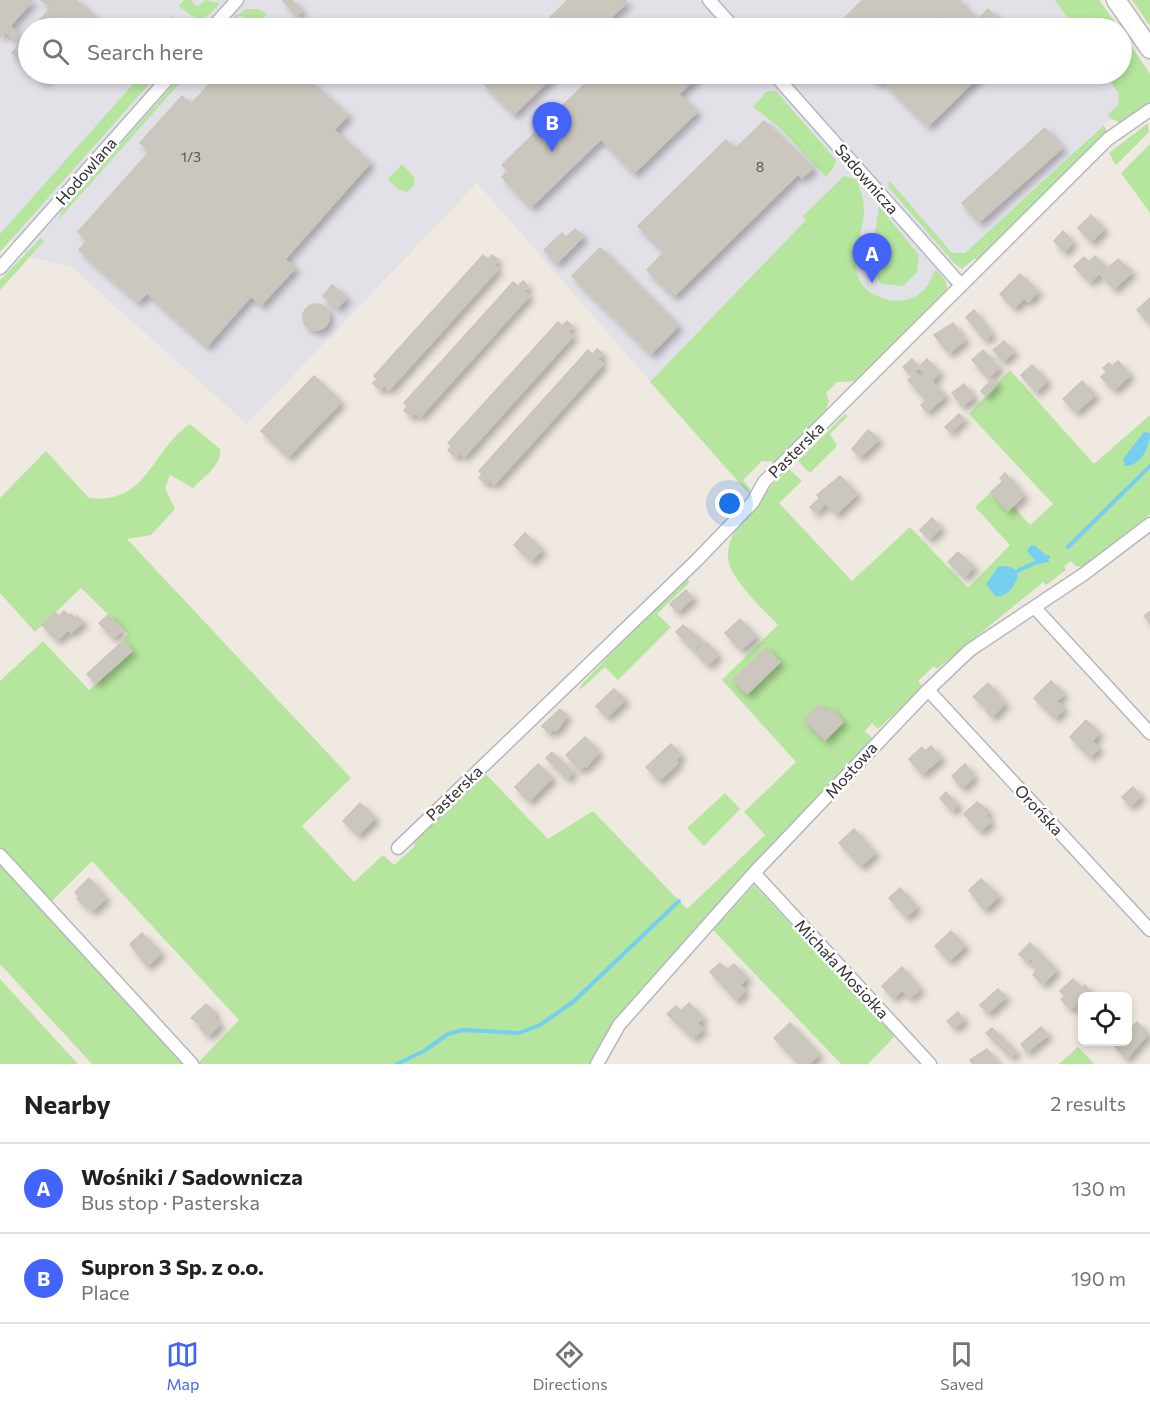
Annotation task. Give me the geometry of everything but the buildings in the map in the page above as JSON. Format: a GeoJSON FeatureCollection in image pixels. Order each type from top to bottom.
{"type":"FeatureCollection","features":[{"type":"Feature","properties":{"kind":"main road"},"geometry":{"type":"LineString","coordinates":[[1116,0],[1128,18]]}},
{"type":"Feature","properties":{"kind":"main road"},"geometry":{"type":"LineString","coordinates":[[1132,23],[1150,49]]}},
{"type":"Feature","properties":{"kind":"street"},"geometry":{"type":"LineString","coordinates":[[221,18],[237,0]]}},
{"type":"Feature","properties":{"kind":"street"},"geometry":{"type":"LineString","coordinates":[[709,0],[725,18]]}},
{"type":"Feature","properties":{"kind":"street","name":"Hodowlana"},"geometry":{"type":"LineString","coordinates":[[0,268],[163,84]]}},
{"type":"Feature","properties":{"kind":"street","name":"Sadownicza"},"geometry":{"type":"LineString","coordinates":[[783,84],[961,285]]}},
{"type":"Feature","properties":{"kind":"street","name":"Pasterska"},"geometry":{"type":"LineString","coordinates":[[398,848],[696,561],[753,502],[765,482],[1108,139],[1150,110]]}},
{"type":"Feature","properties":{"kind":"street","name":"Mostowa"},"geometry":{"type":"LineString","coordinates":[[597,1064],[619,1025],[754,873],[928,690],[970,650],[1035,608],[1150,524]]}},
{"type":"Feature","properties":{"kind":"street"},"geometry":{"type":"LineString","coordinates":[[1035,608],[1150,733]]}},
{"type":"Feature","properties":{"kind":"street","name":"Orońska"},"geometry":{"type":"LineString","coordinates":[[928,690],[1150,930]]}},
{"type":"Feature","properties":{"kind":"street"},"geometry":{"type":"LineString","coordinates":[[0,855],[192,1064]]}},
{"type":"Feature","properties":{"kind":"street","name":"Michała Mosiołka"},"geometry":{"type":"LineString","coordinates":[[754,873],[930,1064]]}},
{"type":"Feature","properties":{"kind":"shaded area"},"geometry":{"type":"Polygon","coordinates":[[[0,0],[1061,0],[1073,18],[18,18],[18,84],[1118,84],[1124,92],[1123,107],[965,253],[738,482],[477,183],[247,424],[70,266],[30,257],[3,232],[0,234],[0,0]]]}},
{"type":"Feature","properties":{"kind":"green space"},"geometry":{"type":"Polygon","coordinates":[[[184,0],[190,0],[198,7],[205,0],[220,3],[205,17],[197,18],[179,6],[184,0]]]}},
{"type":"Feature","properties":{"kind":"green space"},"geometry":{"type":"Polygon","coordinates":[[[1055,0],[1099,0],[1112,18],[1068,18],[1055,0]]]}},
{"type":"Feature","properties":{"kind":"green space"},"geometry":{"type":"Polygon","coordinates":[[[1132,0],[1150,0],[1150,26],[1132,0]]]}},
{"type":"Feature","properties":{"kind":"green space"},"geometry":{"type":"Polygon","coordinates":[[[246,9],[258,9],[267,14],[263,18],[239,16],[232,18],[236,14],[246,9]]]}},
{"type":"Feature","properties":{"kind":"green space"},"geometry":{"type":"Polygon","coordinates":[[[1132,47],[1150,74],[1150,103],[1121,123],[1110,118],[1108,114],[1118,105],[1119,94],[1112,84],[1132,84],[1132,47]]]}},
{"type":"Feature","properties":{"kind":"green space"},"geometry":{"type":"Polygon","coordinates":[[[133,84],[149,84],[0,252],[0,234],[133,84]]]}},
{"type":"Feature","properties":{"kind":"green space"},"geometry":{"type":"Polygon","coordinates":[[[174,84],[179,84],[58,220],[62,210],[174,84]]]}},
{"type":"Feature","properties":{"kind":"green space"},"geometry":{"type":"Polygon","coordinates":[[[776,91],[836,160],[834,167],[826,177],[777,125],[753,107],[766,92],[776,91]]]}},
{"type":"Feature","properties":{"kind":"green space"},"geometry":{"type":"Polygon","coordinates":[[[1148,123],[1149,132],[1116,165],[1109,153],[1148,123]]]}},
{"type":"Feature","properties":{"kind":"green space"},"geometry":{"type":"Polygon","coordinates":[[[1104,125],[1108,134],[978,261],[975,258],[962,269],[888,187],[889,180],[952,253],[965,253],[1104,125]]]}},
{"type":"Feature","properties":{"kind":"green space"},"geometry":{"type":"Polygon","coordinates":[[[1150,144],[1150,213],[1121,173],[1150,144]]]}},
{"type":"Feature","properties":{"kind":"green space"},"geometry":{"type":"Polygon","coordinates":[[[402,164],[415,178],[413,187],[406,192],[398,189],[388,179],[402,164]]]}},
{"type":"Feature","properties":{"kind":"green space"},"geometry":{"type":"Polygon","coordinates":[[[844,176],[856,179],[863,197],[863,222],[856,260],[860,282],[869,291],[882,298],[901,301],[913,298],[923,291],[936,270],[946,281],[947,289],[857,381],[837,382],[826,393],[829,401],[825,412],[775,462],[762,461],[743,480],[754,494],[752,497],[650,382],[806,220],[803,216],[844,176]]]}},
{"type":"Feature","properties":{"kind":"green space"},"geometry":{"type":"Polygon","coordinates":[[[879,206],[919,255],[917,272],[903,286],[882,284],[870,266],[879,206]]]}},
{"type":"Feature","properties":{"kind":"green space"},"geometry":{"type":"Polygon","coordinates":[[[41,238],[44,241],[0,290],[0,280],[41,238]]]}},
{"type":"Feature","properties":{"kind":"green space"},"geometry":{"type":"Polygon","coordinates":[[[1010,370],[1094,464],[1150,415],[1150,514],[1083,567],[1076,566],[1071,561],[1064,566],[1066,570],[1046,585],[1043,582],[937,669],[934,666],[918,681],[923,687],[878,729],[872,723],[865,731],[872,738],[630,1002],[609,1032],[592,1064],[197,1064],[239,1020],[92,861],[51,902],[0,849],[0,681],[43,641],[89,690],[132,651],[123,641],[128,634],[81,588],[35,632],[0,593],[0,498],[46,451],[89,498],[109,498],[124,493],[137,485],[177,435],[190,424],[220,449],[218,460],[193,488],[170,475],[165,488],[175,509],[151,535],[127,539],[351,778],[302,826],[354,882],[383,855],[394,865],[414,847],[416,835],[482,770],[548,839],[593,811],[687,909],[765,835],[744,812],[796,762],[722,680],[778,625],[747,592],[732,571],[728,557],[730,543],[736,529],[756,501],[789,469],[802,481],[779,503],[852,581],[910,527],[968,588],[1010,545],[975,507],[991,492],[1008,510],[1013,506],[1030,525],[1053,504],[969,414],[1010,370]]]}},
{"type":"Feature","properties":{"kind":"green space"},"geometry":{"type":"Polygon","coordinates":[[[845,414],[848,416],[830,434],[837,446],[810,473],[798,461],[845,414]]]}},
{"type":"Feature","properties":{"kind":"green space"},"geometry":{"type":"Polygon","coordinates":[[[685,577],[690,582],[657,614],[671,627],[618,680],[605,667],[580,690],[581,685],[685,577]]]}},
{"type":"Feature","properties":{"kind":"green space"},"geometry":{"type":"Polygon","coordinates":[[[725,793],[740,809],[704,846],[687,828],[725,793]]]}},
{"type":"Feature","properties":{"kind":"green space"},"geometry":{"type":"Polygon","coordinates":[[[0,860],[187,1064],[92,1064],[0,964],[0,860]]]}},
{"type":"Feature","properties":{"kind":"green space"},"geometry":{"type":"Polygon","coordinates":[[[754,885],[895,1036],[868,1064],[841,1064],[713,930],[754,885]]]}},
{"type":"Feature","properties":{"kind":"green space"},"geometry":{"type":"Polygon","coordinates":[[[0,979],[78,1064],[0,1064],[0,979]]]}},
{"type":"Feature","properties":{"kind":"green space"},"geometry":{"type":"Polygon","coordinates":[[[1078,1047],[1094,1064],[1059,1064],[1078,1047]]]}},
{"type":"Feature","properties":{"kind":"water"},"geometry":{"type":"Polygon","coordinates":[[[1144,432],[1150,433],[1144,455],[1136,463],[1125,466],[1123,459],[1144,432]]]}},
{"type":"Feature","properties":{"kind":"water"},"geometry":{"type":"Polygon","coordinates":[[[1034,545],[1048,557],[1049,562],[1038,564],[1027,551],[1030,546],[1034,545]]]}},
{"type":"Feature","properties":{"kind":"water"},"geometry":{"type":"Polygon","coordinates":[[[998,567],[1013,568],[1018,576],[1010,590],[996,597],[986,584],[998,567]]]}},
{"type":"Feature","properties":{"kind":"waterway"},"geometry":{"type":"LineString","coordinates":[[1068,547],[1150,466]]}},
{"type":"Feature","properties":{"kind":"waterway"},"geometry":{"type":"LineString","coordinates":[[1015,572],[1048,557]]}},
{"type":"Feature","properties":{"kind":"waterway"},"geometry":{"type":"LineString","coordinates":[[397,1064],[424,1051],[448,1034],[463,1030],[519,1033],[540,1025],[573,1002],[679,901]]}},
{"type":"Feature","properties":{"kind":"place","name":"Supron 3 Sp. z o.o."},"geometry":{"type":"Point","coordinates":[552,152]}},
{"type":"Feature","properties":{"kind":"place","name":"Wośniki / Sadownicza"},"geometry":{"type":"Point","coordinates":[872,283]}}]}
